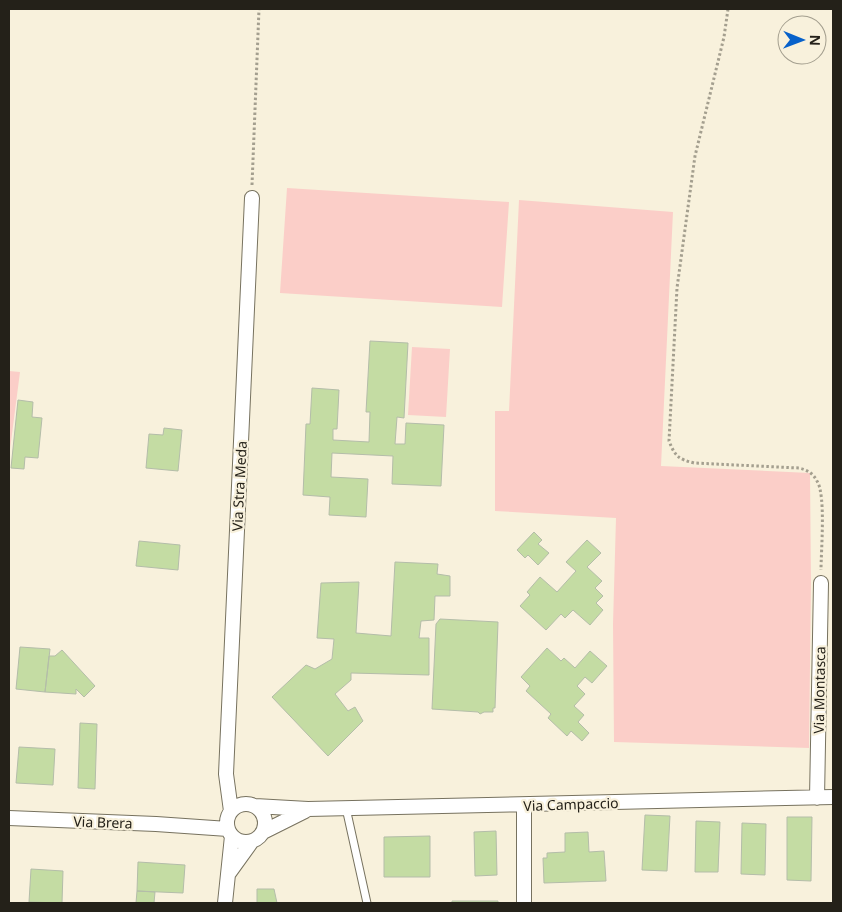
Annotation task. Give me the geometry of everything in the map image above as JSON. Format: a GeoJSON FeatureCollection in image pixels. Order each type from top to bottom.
{"type":"FeatureCollection","features":[{"type":"Feature","properties":{"kind":"street","name":"Via Stra Meda"},"geometry":{"type":"LineString","coordinates":[[225,903],[236,817],[226,774],[252,198]]}},
{"type":"Feature","properties":{"kind":"street","name":"Via Montasca"},"geometry":{"type":"LineString","coordinates":[[817,798],[821,583]]}},
{"type":"Feature","properties":{"kind":"street","name":"Via Campaccio"},"geometry":{"type":"LineString","coordinates":[[236,817],[346,808],[524,806],[833,798]]}},
{"type":"Feature","properties":{"kind":"street"},"geometry":{"type":"LineString","coordinates":[[524,806],[524,903]]}},
{"type":"Feature","properties":{"kind":"street"},"geometry":{"type":"LineString","coordinates":[[252,841],[241,841],[236,817],[259,810],[265,820],[263,832]]}},
{"type":"Feature","properties":{"kind":"street","name":"Via Campaccio"},"geometry":{"type":"LineString","coordinates":[[263,832],[308,810]]}},
{"type":"Feature","properties":{"kind":"street","name":"Via Brera"},"geometry":{"type":"LineString","coordinates":[[9,818],[198,826],[236,817]]}},
{"type":"Feature","properties":{"kind":"street","name":"Via Stra Meda"},"geometry":{"type":"LineString","coordinates":[[229,873],[252,841],[263,832]]}},
{"type":"Feature","properties":{"kind":"lane"},"geometry":{"type":"LineString","coordinates":[[346,808],[367,903]]}},
{"type":"Feature","properties":{"kind":"path"},"geometry":{"type":"LineString","coordinates":[[252,198],[259,9]]}},
{"type":"Feature","properties":{"kind":"path"},"geometry":{"type":"LineString","coordinates":[[728,9],[724,37],[695,156],[678,279],[669,441],[674,454],[683,460],[694,463],[799,468],[809,471],[817,481],[822,494],[821,583]]}},
{"type":"Feature","properties":{"kind":"shaded area"},"geometry":{"type":"Polygon","coordinates":[[[287,188],[509,202],[502,307],[280,293],[287,188]]]}},
{"type":"Feature","properties":{"kind":"shaded area"},"geometry":{"type":"Polygon","coordinates":[[[519,200],[673,212],[661,466],[810,473],[809,748],[614,742],[613,624],[616,518],[495,511],[495,411],[509,411],[519,200]]]}},
{"type":"Feature","properties":{"kind":"shaded area"},"geometry":{"type":"Polygon","coordinates":[[[412,347],[450,349],[446,417],[408,415],[412,347]]]}},
{"type":"Feature","properties":{"kind":"shaded area"},"geometry":{"type":"Polygon","coordinates":[[[9,371],[20,372],[9,457],[9,371]]]}},
{"type":"Feature","properties":{"kind":"building"},"geometry":{"type":"Polygon","coordinates":[[[370,341],[408,343],[404,418],[397,417],[395,444],[405,444],[406,423],[444,425],[441,486],[392,484],[393,456],[332,453],[331,477],[368,479],[366,517],[329,515],[330,497],[303,495],[306,424],[310,424],[312,388],[339,390],[337,429],[333,429],[333,440],[369,442],[370,412],[366,412],[370,341]]]}},
{"type":"Feature","properties":{"kind":"building"},"geometry":{"type":"Polygon","coordinates":[[[18,400],[33,402],[32,417],[42,418],[38,458],[25,457],[24,469],[11,468],[18,400]]]}},
{"type":"Feature","properties":{"kind":"building"},"geometry":{"type":"Polygon","coordinates":[[[164,428],[182,430],[178,471],[146,468],[149,434],[163,435],[164,428]]]}},
{"type":"Feature","properties":{"kind":"building"},"geometry":{"type":"Polygon","coordinates":[[[534,532],[542,540],[538,544],[549,553],[538,565],[528,555],[525,558],[517,550],[534,532]]]}},
{"type":"Feature","properties":{"kind":"building"},"geometry":{"type":"Polygon","coordinates":[[[587,540],[601,553],[587,567],[602,581],[595,588],[603,596],[596,603],[603,610],[590,625],[573,610],[565,618],[561,614],[546,630],[520,606],[530,595],[527,592],[540,577],[557,592],[576,571],[566,562],[587,540]]]}},
{"type":"Feature","properties":{"kind":"building"},"geometry":{"type":"Polygon","coordinates":[[[139,541],[180,545],[178,570],[136,566],[139,541]]]}},
{"type":"Feature","properties":{"kind":"building"},"geometry":{"type":"Polygon","coordinates":[[[395,562],[438,564],[437,574],[450,576],[450,596],[435,596],[434,620],[421,621],[419,638],[429,638],[429,675],[351,673],[351,680],[335,694],[348,711],[355,707],[363,721],[328,756],[272,697],[306,665],[315,669],[332,659],[334,639],[317,638],[321,583],[359,582],[356,633],[391,636],[395,562]]]}},
{"type":"Feature","properties":{"kind":"building"},"geometry":{"type":"Polygon","coordinates":[[[440,619],[498,622],[495,708],[493,708],[493,712],[480,714],[478,712],[432,709],[436,624],[440,619]]]}},
{"type":"Feature","properties":{"kind":"building"},"geometry":{"type":"Polygon","coordinates":[[[20,647],[50,649],[45,692],[16,689],[20,647]]]}},
{"type":"Feature","properties":{"kind":"building"},"geometry":{"type":"Polygon","coordinates":[[[547,648],[561,661],[564,658],[575,668],[590,651],[607,666],[592,683],[585,677],[577,686],[585,694],[574,706],[584,715],[578,722],[589,733],[582,741],[571,731],[567,736],[548,718],[551,714],[526,691],[530,686],[521,677],[547,648]]]}},
{"type":"Feature","properties":{"kind":"building"},"geometry":{"type":"Polygon","coordinates":[[[62,650],[95,686],[84,697],[76,689],[76,694],[45,692],[49,656],[55,656],[62,650]]]}},
{"type":"Feature","properties":{"kind":"building"},"geometry":{"type":"Polygon","coordinates":[[[80,723],[97,724],[95,789],[78,788],[80,723]]]}},
{"type":"Feature","properties":{"kind":"building"},"geometry":{"type":"Polygon","coordinates":[[[19,747],[55,749],[53,785],[16,783],[19,747]]]}},
{"type":"Feature","properties":{"kind":"building"},"geometry":{"type":"Polygon","coordinates":[[[645,815],[670,816],[667,871],[642,870],[645,815]]]}},
{"type":"Feature","properties":{"kind":"building"},"geometry":{"type":"Polygon","coordinates":[[[787,817],[812,817],[811,881],[787,880],[787,817]]]}},
{"type":"Feature","properties":{"kind":"building"},"geometry":{"type":"Polygon","coordinates":[[[696,821],[720,822],[718,872],[695,872],[696,821]]]}},
{"type":"Feature","properties":{"kind":"building"},"geometry":{"type":"Polygon","coordinates":[[[742,823],[766,824],[765,875],[741,874],[742,823]]]}},
{"type":"Feature","properties":{"kind":"building"},"geometry":{"type":"Polygon","coordinates":[[[496,831],[497,875],[475,876],[474,832],[496,831]]]}},
{"type":"Feature","properties":{"kind":"building"},"geometry":{"type":"Polygon","coordinates":[[[588,832],[589,852],[604,851],[606,881],[544,883],[543,858],[547,858],[547,853],[565,852],[565,833],[588,832]]]}},
{"type":"Feature","properties":{"kind":"building"},"geometry":{"type":"Polygon","coordinates":[[[430,836],[430,877],[384,877],[384,837],[430,836]]]}},
{"type":"Feature","properties":{"kind":"building"},"geometry":{"type":"Polygon","coordinates":[[[138,862],[185,865],[183,893],[137,891],[138,862]]]}},
{"type":"Feature","properties":{"kind":"building"},"geometry":{"type":"Polygon","coordinates":[[[31,869],[63,871],[62,903],[29,902],[31,869]]]}},
{"type":"Feature","properties":{"kind":"building"},"geometry":{"type":"Polygon","coordinates":[[[257,889],[274,889],[277,903],[257,903],[257,889]]]}},
{"type":"Feature","properties":{"kind":"building"},"geometry":{"type":"Polygon","coordinates":[[[137,891],[155,892],[154,903],[136,903],[137,891]]]}},
{"type":"Feature","properties":{"kind":"building"},"geometry":{"type":"Polygon","coordinates":[[[452,901],[498,901],[498,903],[452,903],[452,901]]]}}]}
